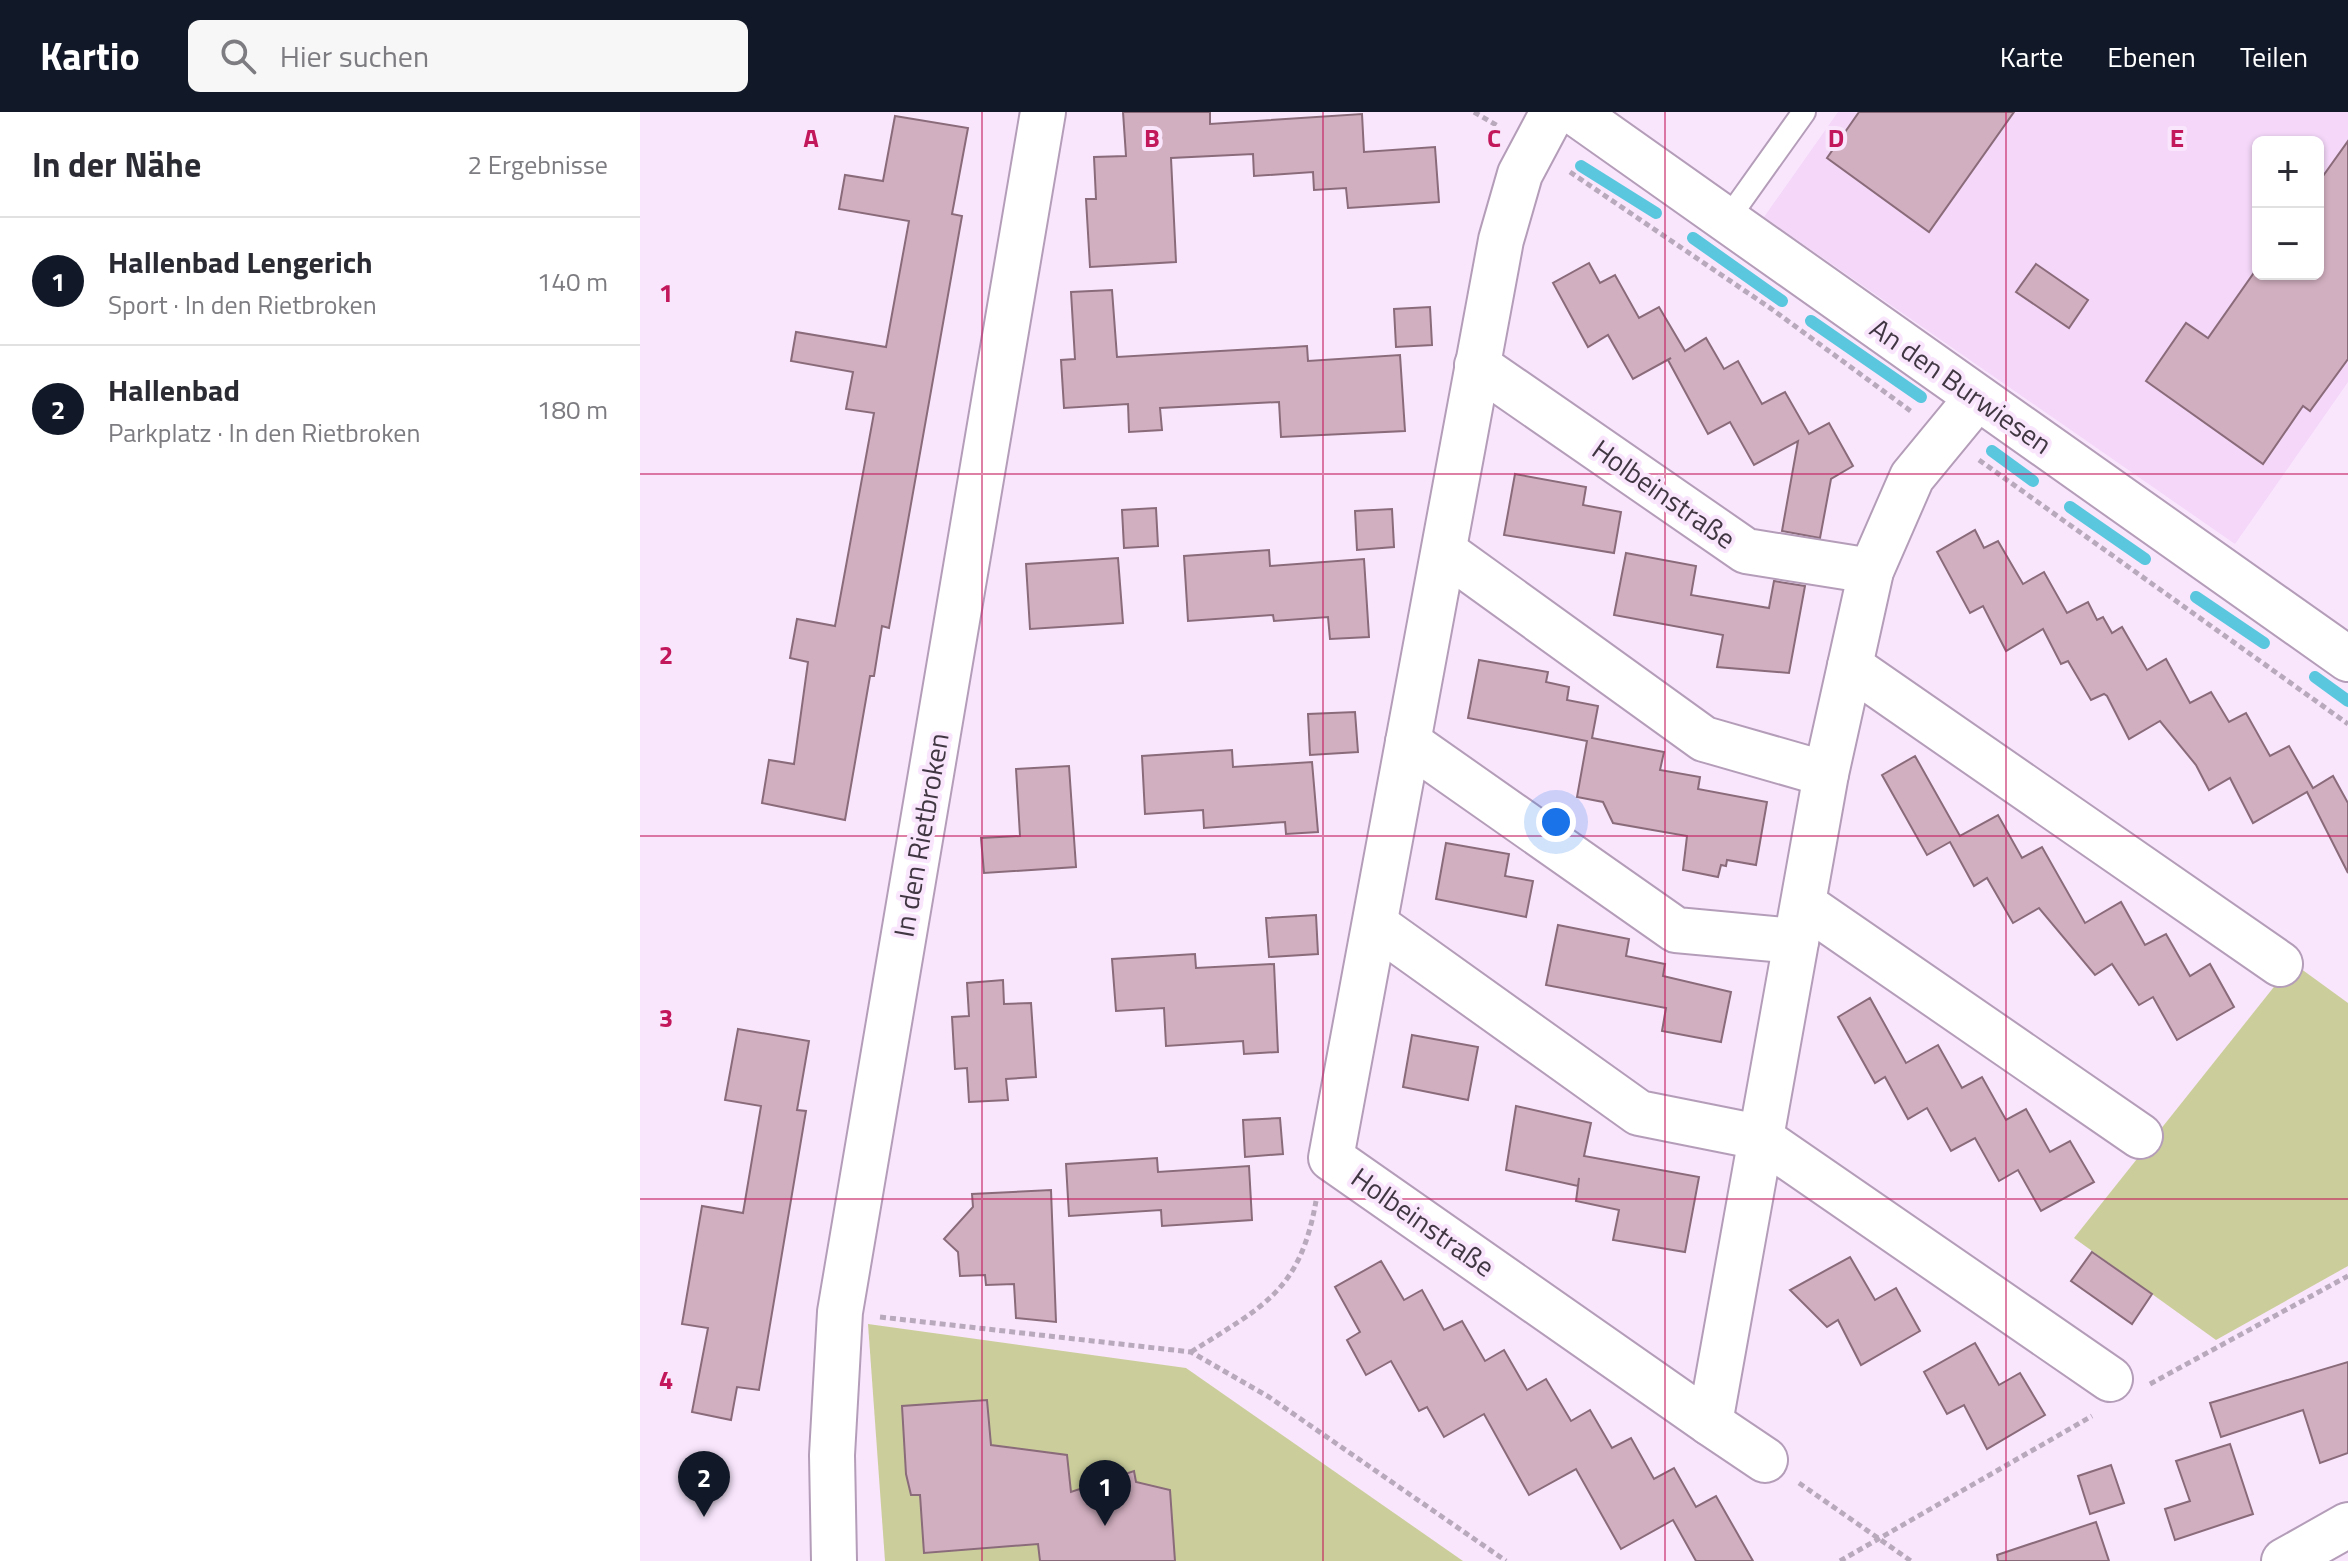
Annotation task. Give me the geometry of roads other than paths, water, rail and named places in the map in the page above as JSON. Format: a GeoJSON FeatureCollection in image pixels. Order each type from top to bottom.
{"type":"FeatureCollection","features":[{"type":"Feature","properties":{"kind":"street","name":"In den Rietbroken"},"geometry":{"type":"LineString","coordinates":[[834,1561],[832,1455],[840,1312],[1043,112]]}},
{"type":"Feature","properties":{"kind":"street","name":"Holbeinstraße"},"geometry":{"type":"LineString","coordinates":[[1553,112],[1520,174],[1501,240],[1331,1158],[1765,1460]]}},
{"type":"Feature","properties":{"kind":"street","name":"An den Burwiesen"},"geometry":{"type":"LineString","coordinates":[[1574,112],[2348,659]]}},
{"type":"Feature","properties":{"kind":"street","name":"Holbeinstraße"},"geometry":{"type":"LineString","coordinates":[[1477,365],[1746,551],[1871,571]]}},
{"type":"Feature","properties":{"kind":"street"},"geometry":{"type":"LineString","coordinates":[[1710,1423],[1826,774],[1871,571],[1912,477],[1977,398]]}},
{"type":"Feature","properties":{"kind":"street"},"geometry":{"type":"LineString","coordinates":[[1445,552],[1704,739],[1826,774]]}},
{"type":"Feature","properties":{"kind":"street"},"geometry":{"type":"LineString","coordinates":[[1850,666],[2280,964]]}},
{"type":"Feature","properties":{"kind":"street"},"geometry":{"type":"LineString","coordinates":[[1408,742],[1676,930],[1800,923],[2140,1136]]}},
{"type":"Feature","properties":{"kind":"street"},"geometry":{"type":"LineString","coordinates":[[1376,925],[1639,1113],[1759,1137],[2110,1379]]}},
{"type":"Feature","properties":{"kind":"street"},"geometry":{"type":"LineString","coordinates":[[2284,1561],[2348,1525]]}},
{"type":"Feature","properties":{"kind":"lane"},"geometry":{"type":"LineString","coordinates":[[1727,220],[1804,112]]}},
{"type":"Feature","properties":{"kind":"waterway"},"geometry":{"type":"LineString","coordinates":[[1581,166],[1656,213]]}},
{"type":"Feature","properties":{"kind":"waterway"},"geometry":{"type":"LineString","coordinates":[[1693,238],[1782,301]]}},
{"type":"Feature","properties":{"kind":"waterway"},"geometry":{"type":"LineString","coordinates":[[1811,321],[1921,397]]}},
{"type":"Feature","properties":{"kind":"waterway"},"geometry":{"type":"LineString","coordinates":[[1992,451],[2033,481]]}},
{"type":"Feature","properties":{"kind":"waterway"},"geometry":{"type":"LineString","coordinates":[[2070,507],[2145,559]]}},
{"type":"Feature","properties":{"kind":"waterway"},"geometry":{"type":"LineString","coordinates":[[2196,597],[2264,643]]}},
{"type":"Feature","properties":{"kind":"waterway"},"geometry":{"type":"LineString","coordinates":[[2315,677],[2348,701]]}},
{"type":"Feature","properties":{"kind":"place","name":"Hallenbad"},"geometry":{"type":"Point","coordinates":[704,1517]}},
{"type":"Feature","properties":{"kind":"place","name":"Hallenbad Lengerich"},"geometry":{"type":"Point","coordinates":[1105,1526]}}]}
